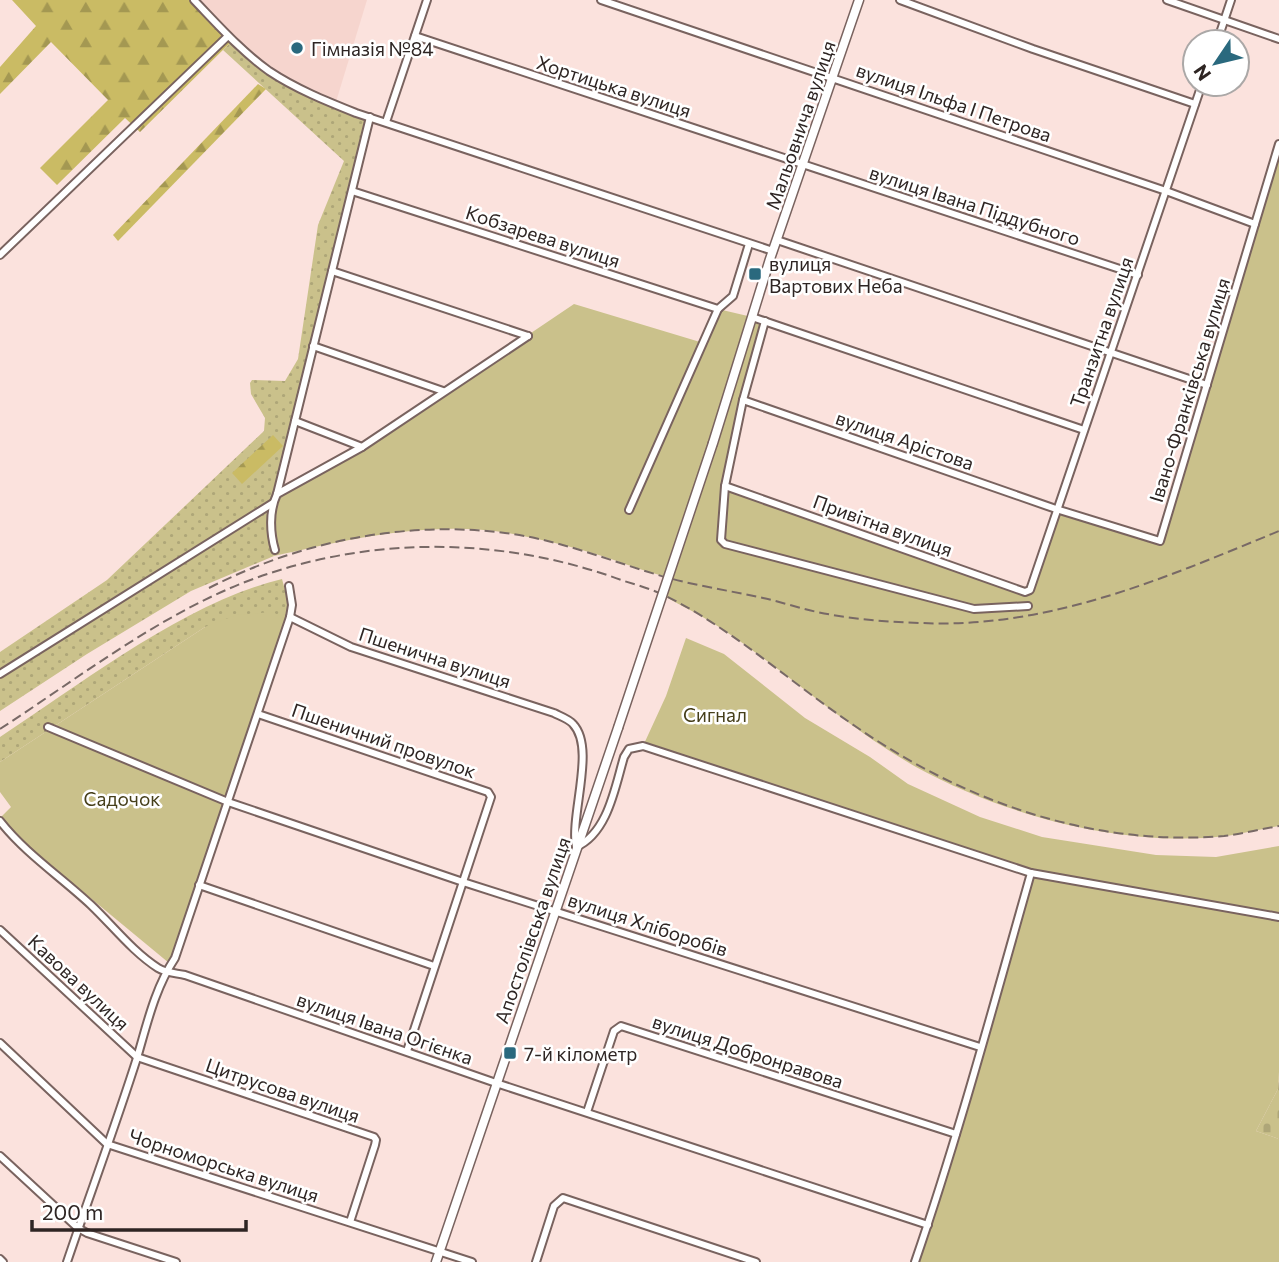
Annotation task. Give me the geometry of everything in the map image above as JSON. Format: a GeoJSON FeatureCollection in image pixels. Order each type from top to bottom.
{"type":"FeatureCollection","features":[{"type":"Feature","properties":{"kind":"street"},"geometry":{"type":"LineString","coordinates":[[194,0],[250,56],[283,80],[311,95],[750,244],[771,255],[752,317],[1084,430]]}},
{"type":"Feature","properties":{"kind":"street"},"geometry":{"type":"LineString","coordinates":[[386,122],[427,0]]}},
{"type":"Feature","properties":{"kind":"street","name":"вулиця Ільфа І Петрова"},"geometry":{"type":"LineString","coordinates":[[601,0],[834,77],[1255,224]]}},
{"type":"Feature","properties":{"kind":"street","name":"Мальовнича вулиця"},"geometry":{"type":"LineString","coordinates":[[771,255],[859,0]]}},
{"type":"Feature","properties":{"kind":"street"},"geometry":{"type":"LineString","coordinates":[[900,0],[1195,104]]}},
{"type":"Feature","properties":{"kind":"street"},"geometry":{"type":"LineString","coordinates":[[1167,0],[1279,40]]}},
{"type":"Feature","properties":{"kind":"street"},"geometry":{"type":"LineString","coordinates":[[1221,28],[1231,0]]}},
{"type":"Feature","properties":{"kind":"street"},"geometry":{"type":"LineString","coordinates":[[0,256],[228,36]]}},
{"type":"Feature","properties":{"kind":"street","name":"Хортицька вулиця"},"geometry":{"type":"LineString","coordinates":[[415,36],[803,166]]}},
{"type":"Feature","properties":{"kind":"street","name":"Транзитна вулиця"},"geometry":{"type":"LineString","coordinates":[[1030,590],[1197,98]]}},
{"type":"Feature","properties":{"kind":"street"},"geometry":{"type":"LineString","coordinates":[[275,550],[271,524],[273,503],[370,117]]}},
{"type":"Feature","properties":{"kind":"street","name":"Івано-Франківська вулиця"},"geometry":{"type":"LineString","coordinates":[[1056,509],[1160,541],[1279,144]]}},
{"type":"Feature","properties":{"kind":"street","name":"вулиця Івана Піддубного"},"geometry":{"type":"LineString","coordinates":[[803,166],[1138,275]]}},
{"type":"Feature","properties":{"kind":"street","name":"Кобзарева вулиця"},"geometry":{"type":"LineString","coordinates":[[352,191],[721,307]]}},
{"type":"Feature","properties":{"kind":"street"},"geometry":{"type":"LineString","coordinates":[[777,240],[1207,386]]}},
{"type":"Feature","properties":{"kind":"street"},"geometry":{"type":"LineString","coordinates":[[629,510],[721,307],[733,296],[750,244]]}},
{"type":"Feature","properties":{"kind":"street"},"geometry":{"type":"LineString","coordinates":[[277,494],[362,447],[528,337],[332,271]]}},
{"type":"Feature","properties":{"kind":"street","name":"Апостолівська вулиця"},"geometry":{"type":"LineString","coordinates":[[436,1262],[618,728],[752,317]]}},
{"type":"Feature","properties":{"kind":"street"},"geometry":{"type":"LineString","coordinates":[[765,321],[743,400],[725,485],[721,540],[725,544],[974,609],[1028,606]]}},
{"type":"Feature","properties":{"kind":"street"},"geometry":{"type":"LineString","coordinates":[[313,346],[443,391]]}},
{"type":"Feature","properties":{"kind":"street","name":"вулиця Арістова"},"geometry":{"type":"LineString","coordinates":[[743,400],[1056,509]]}},
{"type":"Feature","properties":{"kind":"street"},"geometry":{"type":"LineString","coordinates":[[295,421],[362,447]]}},
{"type":"Feature","properties":{"kind":"street","name":"Привітна вулиця"},"geometry":{"type":"LineString","coordinates":[[725,485],[1025,592],[1030,590]]}},
{"type":"Feature","properties":{"kind":"street"},"geometry":{"type":"LineString","coordinates":[[0,674],[273,503]]}},
{"type":"Feature","properties":{"kind":"street"},"geometry":{"type":"LineString","coordinates":[[67,1262],[148,1018],[166,972],[175,958],[290,617],[292,605],[289,586]]}},
{"type":"Feature","properties":{"kind":"street","name":"Пшенична вулиця"},"geometry":{"type":"LineString","coordinates":[[290,617],[351,647],[554,713],[572,722],[580,734],[583,748],[574,829],[576,847]]}},
{"type":"Feature","properties":{"kind":"street","name":"Пшеничний провулок"},"geometry":{"type":"LineString","coordinates":[[258,714],[488,792],[491,803],[463,881]]}},
{"type":"Feature","properties":{"kind":"street","name":"вулиця Хліборобів"},"geometry":{"type":"LineString","coordinates":[[48,727],[228,802],[784,986],[980,1047]]}},
{"type":"Feature","properties":{"kind":"street"},"geometry":{"type":"LineString","coordinates":[[576,847],[588,842],[604,818],[629,749],[643,746],[1031,873],[1279,917]]}},
{"type":"Feature","properties":{"kind":"street","name":"вулиця Івана Огієнка"},"geometry":{"type":"LineString","coordinates":[[0,821],[11,835],[92,906],[126,941],[166,972],[184,975],[496,1083],[928,1225]]}},
{"type":"Feature","properties":{"kind":"street"},"geometry":{"type":"LineString","coordinates":[[915,1262],[956,1135],[1031,873]]}},
{"type":"Feature","properties":{"kind":"street"},"geometry":{"type":"LineString","coordinates":[[407,1051],[463,881]]}},
{"type":"Feature","properties":{"kind":"street"},"geometry":{"type":"LineString","coordinates":[[199,885],[434,966]]}},
{"type":"Feature","properties":{"kind":"street","name":"Кавова вулиця"},"geometry":{"type":"LineString","coordinates":[[0,930],[137,1057]]}},
{"type":"Feature","properties":{"kind":"street","name":"вулиця Добронравова"},"geometry":{"type":"LineString","coordinates":[[587,1112],[614,1031],[621,1026],[956,1135]]}},
{"type":"Feature","properties":{"kind":"street","name":"Чорноморська вулиця"},"geometry":{"type":"LineString","coordinates":[[0,1042],[107,1144],[472,1262]]}},
{"type":"Feature","properties":{"kind":"street","name":"Цитрусова вулиця"},"geometry":{"type":"LineString","coordinates":[[137,1057],[373,1137],[376,1140],[375,1145],[350,1222]]}},
{"type":"Feature","properties":{"kind":"street"},"geometry":{"type":"LineString","coordinates":[[0,1156],[78,1228],[176,1262]]}},
{"type":"Feature","properties":{"kind":"street"},"geometry":{"type":"LineString","coordinates":[[536,1262],[554,1206],[563,1198],[756,1262]]}},
{"type":"Feature","properties":{"kind":"shaded area","name":"Гімназія №84"},"geometry":{"type":"Polygon","coordinates":[[[194,0],[367,0],[335,105],[267,70],[194,0]]]}},
{"type":"Feature","properties":{"kind":"green space"},"geometry":{"type":"Polygon","coordinates":[[[12,0],[194,0],[233,40],[140,132],[125,118],[57,185],[40,168],[108,100],[51,42],[0,94],[0,67],[36,26],[12,0]]]}},
{"type":"Feature","properties":{"kind":"green space"},"geometry":{"type":"Polygon","coordinates":[[[233,40],[283,80],[370,117],[277,494],[270,501],[267,535],[274,556],[191,591],[0,711],[0,652],[107,580],[264,431],[265,418],[251,394],[250,383],[252,380],[285,381],[298,359],[318,225],[344,161],[223,50],[233,40]]]}},
{"type":"Feature","properties":{"kind":"green space"},"geometry":{"type":"Polygon","coordinates":[[[258,84],[266,89],[118,241],[113,235],[258,84]]]}},
{"type":"Feature","properties":{"kind":"green space"},"geometry":{"type":"Polygon","coordinates":[[[1279,144],[1279,826],[1227,836],[1148,837],[1067,824],[988,800],[951,785],[891,752],[722,629],[662,595],[668,577],[579,549],[508,533],[449,529],[390,533],[274,556],[271,524],[277,494],[362,447],[574,304],[700,342],[718,309],[752,317],[763,329],[725,486],[1030,590],[1056,509],[1160,540],[1279,144]]]}},
{"type":"Feature","properties":{"kind":"green space"},"geometry":{"type":"Polygon","coordinates":[[[273,435],[283,446],[242,484],[232,473],[273,435]]]}},
{"type":"Feature","properties":{"kind":"green space"},"geometry":{"type":"Polygon","coordinates":[[[282,579],[289,605],[287,619],[205,627],[0,762],[0,737],[100,669],[208,606],[245,590],[282,579]]]}},
{"type":"Feature","properties":{"kind":"green space","name":"Садочок"},"geometry":{"type":"Polygon","coordinates":[[[272,612],[287,619],[169,963],[13,834],[0,818],[11,807],[0,792],[0,762],[205,627],[236,615],[272,612]]]}},
{"type":"Feature","properties":{"kind":"green space","name":"Сигнал"},"geometry":{"type":"Polygon","coordinates":[[[686,638],[724,654],[805,718],[870,757],[908,784],[980,817],[1042,837],[1156,855],[1216,857],[1279,846],[1278,1089],[1256,1131],[1279,1139],[1279,1262],[915,1262],[1031,873],[643,746],[666,696],[686,638]]]}},
{"type":"Feature","properties":{"kind":"green space"},"geometry":{"type":"Polygon","coordinates":[[[1279,1072],[1279,1139],[1256,1131],[1278,1089],[1279,1072]]]}},
{"type":"Feature","properties":{"kind":"railway"},"geometry":{"type":"LineString","coordinates":[[209,588],[279,558],[352,538],[429,530],[467,530],[543,540],[668,578],[830,614],[895,622],[969,623],[1015,618],[1105,597],[1193,566],[1279,531]]}},
{"type":"Feature","properties":{"kind":"railway"},"geometry":{"type":"LineString","coordinates":[[0,729],[147,632],[177,614],[240,584],[334,556],[383,549],[480,549],[529,555],[577,566],[664,595],[714,624],[896,753],[984,797],[1030,813],[1077,826],[1174,838],[1224,836],[1279,826]]}},
{"type":"Feature","properties":{"kind":"place","name":"Гімназія №84"},"geometry":{"type":"Point","coordinates":[297,48]}},
{"type":"Feature","properties":{"kind":"place","name":"вулиця Вартових Неба"},"geometry":{"type":"Point","coordinates":[755,274]}},
{"type":"Feature","properties":{"kind":"place","name":"7-й кілометр"},"geometry":{"type":"Point","coordinates":[510,1053]}}]}
